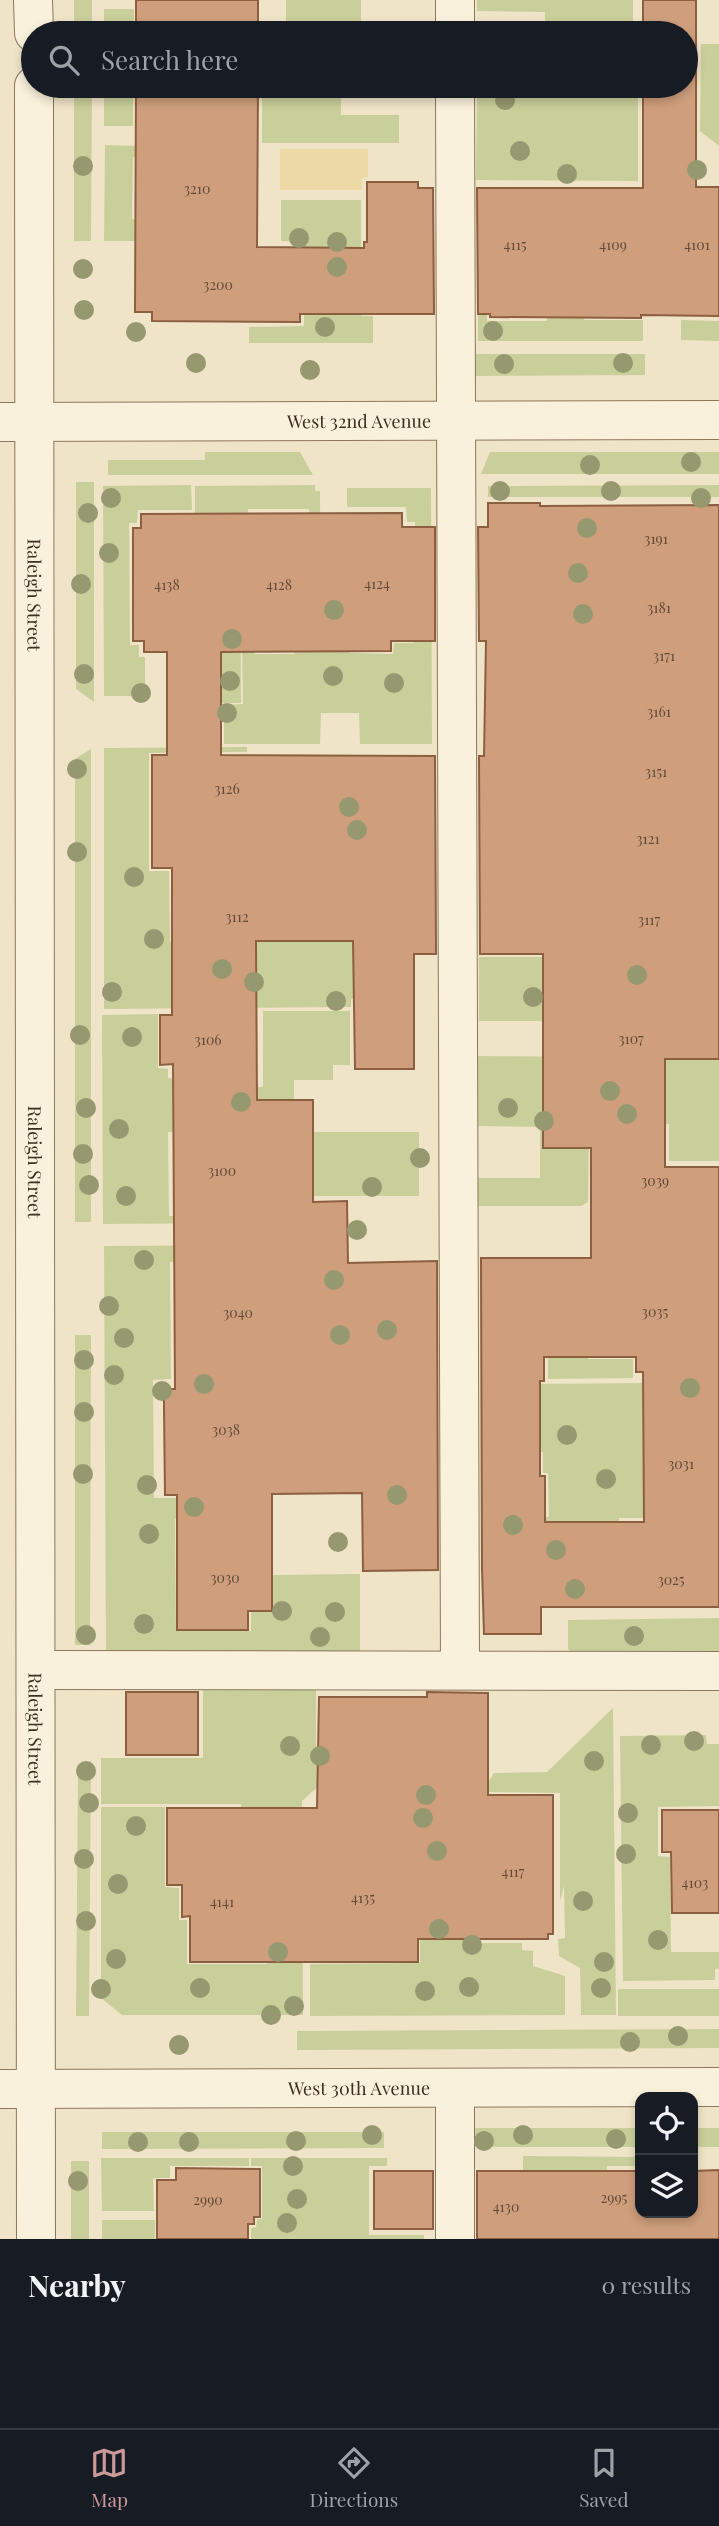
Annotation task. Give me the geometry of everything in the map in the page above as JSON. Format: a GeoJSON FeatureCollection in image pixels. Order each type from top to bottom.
{"type":"FeatureCollection","features":[{"type":"Feature","properties":{"kind":"street"},"geometry":{"type":"LineString","coordinates":[[33,0],[34,21]]}},
{"type":"Feature","properties":{"kind":"street"},"geometry":{"type":"LineString","coordinates":[[455,0],[455,21]]}},
{"type":"Feature","properties":{"kind":"street","name":"Raleigh Street"},"geometry":{"type":"LineString","coordinates":[[33,98],[17,422],[36,1670],[18,2089],[36,2239]]}},
{"type":"Feature","properties":{"kind":"street"},"geometry":{"type":"LineString","coordinates":[[455,98],[460,1670]]}},
{"type":"Feature","properties":{"kind":"street","name":"West 32nd Avenue"},"geometry":{"type":"LineString","coordinates":[[17,422],[719,420]]}},
{"type":"Feature","properties":{"kind":"street"},"geometry":{"type":"LineString","coordinates":[[36,1670],[719,1671]]}},
{"type":"Feature","properties":{"kind":"street","name":"West 30th Avenue"},"geometry":{"type":"LineString","coordinates":[[18,2089],[719,2087]]}},
{"type":"Feature","properties":{"kind":"street"},"geometry":{"type":"LineString","coordinates":[[455,2088],[455,2239]]}},
{"type":"Feature","properties":{"kind":"green space"},"geometry":{"type":"Polygon","coordinates":[[[74,0],[92,0],[92,21],[74,21],[74,0]]]}},
{"type":"Feature","properties":{"kind":"green space"},"geometry":{"type":"Polygon","coordinates":[[[286,0],[361,0],[361,21],[286,21],[286,0]]]}},
{"type":"Feature","properties":{"kind":"green space"},"geometry":{"type":"Polygon","coordinates":[[[477,0],[633,0],[633,21],[545,21],[545,12],[477,11],[477,0]]]}},
{"type":"Feature","properties":{"kind":"green space"},"geometry":{"type":"Polygon","coordinates":[[[104,9],[134,9],[134,21],[104,21],[104,9]]]}},
{"type":"Feature","properties":{"kind":"green space"},"geometry":{"type":"Polygon","coordinates":[[[701,44],[719,44],[719,146],[700,131],[701,44]]]}},
{"type":"Feature","properties":{"kind":"green space"},"geometry":{"type":"Polygon","coordinates":[[[74,98],[92,98],[91,241],[74,241],[74,98]]]}},
{"type":"Feature","properties":{"kind":"green space"},"geometry":{"type":"Polygon","coordinates":[[[104,98],[133,98],[133,126],[104,126],[104,98]]]}},
{"type":"Feature","properties":{"kind":"green space"},"geometry":{"type":"Polygon","coordinates":[[[262,98],[341,98],[341,115],[399,115],[399,143],[262,143],[262,98]]]}},
{"type":"Feature","properties":{"kind":"green space"},"geometry":{"type":"Polygon","coordinates":[[[477,98],[638,98],[638,181],[476,180],[477,98]]]}},
{"type":"Feature","properties":{"kind":"green space"},"geometry":{"type":"Polygon","coordinates":[[[105,145],[141,146],[140,156],[133,157],[132,219],[138,220],[138,241],[104,241],[105,145]]]}},
{"type":"Feature","properties":{"kind":"green space"},"geometry":{"type":"Polygon","coordinates":[[[281,200],[361,200],[361,316],[373,316],[373,343],[249,343],[249,327],[304,326],[304,242],[281,241],[281,200]]]}},
{"type":"Feature","properties":{"kind":"green space"},"geometry":{"type":"Polygon","coordinates":[[[548,303],[584,304],[584,320],[643,320],[643,341],[478,341],[478,308],[487,308],[487,321],[547,321],[548,303]]]}},
{"type":"Feature","properties":{"kind":"green space"},"geometry":{"type":"Polygon","coordinates":[[[681,320],[719,321],[719,341],[681,340],[681,320]]]}},
{"type":"Feature","properties":{"kind":"green space"},"geometry":{"type":"Polygon","coordinates":[[[475,354],[645,354],[645,375],[475,376],[475,354]]]}},
{"type":"Feature","properties":{"kind":"green space"},"geometry":{"type":"Polygon","coordinates":[[[205,452],[300,452],[313,475],[108,475],[108,460],[205,460],[205,452]]]}},
{"type":"Feature","properties":{"kind":"green space"},"geometry":{"type":"Polygon","coordinates":[[[490,452],[719,452],[719,474],[481,474],[490,452]]]}},
{"type":"Feature","properties":{"kind":"green space"},"geometry":{"type":"Polygon","coordinates":[[[76,482],[94,482],[94,702],[76,689],[76,482]]]}},
{"type":"Feature","properties":{"kind":"green space"},"geometry":{"type":"Polygon","coordinates":[[[191,485],[192,510],[138,510],[137,523],[129,523],[130,645],[139,645],[139,657],[145,657],[145,696],[104,696],[103,486],[191,485]]]}},
{"type":"Feature","properties":{"kind":"green space"},"geometry":{"type":"Polygon","coordinates":[[[315,485],[315,491],[320,491],[321,641],[309,509],[248,509],[248,523],[240,523],[241,703],[184,703],[195,486],[315,485]]]}},
{"type":"Feature","properties":{"kind":"green space"},"geometry":{"type":"Polygon","coordinates":[[[719,485],[719,497],[488,497],[488,486],[719,485]]]}},
{"type":"Feature","properties":{"kind":"green space"},"geometry":{"type":"Polygon","coordinates":[[[347,488],[431,488],[432,744],[360,744],[359,713],[321,713],[320,744],[224,744],[224,705],[243,704],[242,642],[254,642],[254,654],[295,654],[296,644],[350,643],[350,653],[393,654],[394,643],[414,643],[415,522],[407,522],[406,507],[347,507],[347,488]]]}},
{"type":"Feature","properties":{"kind":"green space"},"geometry":{"type":"Polygon","coordinates":[[[247,747],[247,752],[149,753],[149,871],[169,871],[170,942],[303,942],[303,891],[362,891],[413,998],[351,999],[351,1007],[104,1009],[104,748],[247,747]]]}},
{"type":"Feature","properties":{"kind":"green space"},"geometry":{"type":"Polygon","coordinates":[[[91,749],[91,1222],[75,1222],[75,759],[91,749]]]}},
{"type":"Feature","properties":{"kind":"green space"},"geometry":{"type":"Polygon","coordinates":[[[479,957],[555,957],[590,1021],[479,1021],[479,957]]]}},
{"type":"Feature","properties":{"kind":"green space"},"geometry":{"type":"Polygon","coordinates":[[[263,1011],[350,1011],[350,1065],[333,1065],[333,1080],[294,1080],[294,1132],[419,1132],[419,1196],[279,1196],[278,1132],[168,1132],[169,1216],[208,1216],[244,1223],[103,1224],[102,1015],[158,1014],[158,1068],[168,1069],[168,1078],[175,1079],[175,1087],[263,1087],[263,1011]]]}},
{"type":"Feature","properties":{"kind":"green space"},"geometry":{"type":"Polygon","coordinates":[[[473,1056],[719,1060],[719,1161],[669,1161],[669,1124],[589,1124],[588,1202],[581,1206],[473,1206],[473,1178],[540,1178],[540,1127],[473,1126],[473,1056]]]}},
{"type":"Feature","properties":{"kind":"green space"},"geometry":{"type":"Polygon","coordinates":[[[292,1245],[292,1260],[170,1262],[171,1379],[153,1380],[154,1498],[244,1498],[244,1518],[175,1519],[176,1631],[251,1631],[251,1612],[273,1612],[273,1575],[360,1574],[360,1656],[106,1658],[104,1246],[292,1245]]]}},
{"type":"Feature","properties":{"kind":"green space"},"geometry":{"type":"Polygon","coordinates":[[[588,1296],[588,1359],[633,1359],[633,1378],[548,1379],[548,1351],[588,1296]]]}},
{"type":"Feature","properties":{"kind":"green space"},"geometry":{"type":"Polygon","coordinates":[[[75,1335],[91,1335],[90,1645],[75,1645],[75,1335]]]}},
{"type":"Feature","properties":{"kind":"green space"},"geometry":{"type":"Polygon","coordinates":[[[648,1383],[649,1423],[643,1425],[643,1504],[651,1518],[619,1518],[619,1551],[490,1517],[549,1517],[548,1473],[543,1473],[543,1452],[525,1452],[525,1384],[648,1383]]]}},
{"type":"Feature","properties":{"kind":"green space"},"geometry":{"type":"Polygon","coordinates":[[[719,1618],[719,1661],[585,1662],[568,1649],[568,1620],[719,1618]]]}},
{"type":"Feature","properties":{"kind":"green space"},"geometry":{"type":"Polygon","coordinates":[[[203,1690],[316,1690],[316,1754],[354,1754],[302,1801],[303,2015],[122,2015],[101,1998],[101,1807],[165,1807],[165,1887],[179,1888],[179,1920],[187,1920],[187,1964],[267,1964],[267,1828],[242,1827],[241,1804],[101,1804],[101,1758],[203,1758],[203,1690]]]}},
{"type":"Feature","properties":{"kind":"green space"},"geometry":{"type":"Polygon","coordinates":[[[613,1708],[616,2015],[581,2015],[580,1968],[559,1956],[558,1939],[565,1938],[564,1886],[560,1901],[560,1793],[489,1792],[489,1828],[480,1887],[480,1943],[522,1943],[522,1950],[533,1951],[533,1966],[565,1976],[565,2015],[310,2016],[310,1964],[420,1963],[419,1782],[476,1801],[494,1773],[547,1772],[613,1708]]]}},
{"type":"Feature","properties":{"kind":"green space"},"geometry":{"type":"Polygon","coordinates":[[[706,1735],[707,1744],[719,1744],[719,1806],[658,1807],[658,1856],[670,1857],[671,1952],[719,1952],[719,1969],[715,1969],[715,1980],[623,1981],[620,1736],[706,1735]]]}},
{"type":"Feature","properties":{"kind":"green space"},"geometry":{"type":"Polygon","coordinates":[[[91,1761],[89,2016],[76,2016],[78,1771],[91,1761]]]}},
{"type":"Feature","properties":{"kind":"green space"},"geometry":{"type":"Polygon","coordinates":[[[618,1989],[719,1989],[719,2016],[618,2016],[618,1989]]]}},
{"type":"Feature","properties":{"kind":"green space"},"geometry":{"type":"Polygon","coordinates":[[[719,2029],[719,2048],[297,2050],[297,2031],[719,2029]]]}},
{"type":"Feature","properties":{"kind":"green space"},"geometry":{"type":"Polygon","coordinates":[[[470,2128],[635,2128],[635,2147],[470,2147],[470,2128]]]}},
{"type":"Feature","properties":{"kind":"green space"},"geometry":{"type":"Polygon","coordinates":[[[698,2128],[719,2128],[719,2147],[698,2147],[698,2128]]]}},
{"type":"Feature","properties":{"kind":"green space"},"geometry":{"type":"Polygon","coordinates":[[[102,2132],[384,2132],[384,2148],[102,2149],[102,2132]]]}},
{"type":"Feature","properties":{"kind":"green space"},"geometry":{"type":"Polygon","coordinates":[[[523,2156],[635,2157],[635,2166],[607,2166],[606,2178],[542,2239],[542,2171],[523,2170],[523,2156]]]}},
{"type":"Feature","properties":{"kind":"green space"},"geometry":{"type":"Polygon","coordinates":[[[101,2158],[249,2158],[249,2166],[170,2166],[170,2178],[153,2178],[154,2211],[102,2211],[101,2158]]]}},
{"type":"Feature","properties":{"kind":"green space"},"geometry":{"type":"Polygon","coordinates":[[[251,2158],[387,2158],[387,2166],[369,2166],[369,2235],[424,2235],[424,2239],[251,2239],[251,2228],[256,2227],[257,2219],[262,2219],[262,2166],[251,2166],[251,2158]]]}},
{"type":"Feature","properties":{"kind":"green space"},"geometry":{"type":"Polygon","coordinates":[[[71,2161],[89,2161],[89,2239],[71,2239],[71,2161]]]}},
{"type":"Feature","properties":{"kind":"green space"},"geometry":{"type":"Polygon","coordinates":[[[102,2220],[155,2220],[155,2239],[102,2239],[102,2220]]]}},
{"type":"Feature","properties":{"kind":"sand"},"geometry":{"type":"Polygon","coordinates":[[[280,149],[368,149],[368,177],[362,178],[362,190],[280,190],[280,149]]]}},
{"type":"Feature","properties":{"kind":"building"},"geometry":{"type":"Polygon","coordinates":[[[136,0],[258,0],[258,21],[136,21],[136,0]]]}},
{"type":"Feature","properties":{"kind":"building"},"geometry":{"type":"Polygon","coordinates":[[[643,0],[696,0],[696,21],[643,21],[643,0]]]}},
{"type":"Feature","properties":{"kind":"building"},"geometry":{"type":"Polygon","coordinates":[[[136,98],[258,98],[257,247],[364,248],[364,242],[367,242],[367,182],[418,182],[418,188],[433,188],[434,314],[300,314],[300,322],[152,321],[152,312],[135,312],[136,98]]]}},
{"type":"Feature","properties":{"kind":"building"},"geometry":{"type":"Polygon","coordinates":[[[643,98],[696,98],[696,187],[719,187],[719,316],[490,317],[490,314],[478,314],[477,188],[643,188],[643,98]]]}},
{"type":"Feature","properties":{"kind":"building"},"geometry":{"type":"Polygon","coordinates":[[[488,503],[540,503],[540,506],[719,505],[719,1059],[665,1059],[665,1167],[719,1167],[719,1607],[541,1607],[541,1634],[484,1634],[481,1258],[591,1258],[591,1148],[543,1148],[543,954],[480,954],[479,756],[484,756],[486,641],[479,641],[478,527],[488,527],[488,503]],[[544,1357],[544,1381],[540,1381],[540,1476],[545,1476],[545,1522],[644,1522],[643,1372],[636,1372],[636,1357],[544,1357]]]}},
{"type":"Feature","properties":{"kind":"building"},"geometry":{"type":"Polygon","coordinates":[[[402,513],[402,527],[435,527],[435,641],[391,641],[391,651],[221,652],[221,755],[435,756],[436,954],[414,954],[414,1069],[355,1069],[353,941],[256,941],[257,1100],[313,1100],[313,1202],[347,1201],[348,1263],[437,1261],[438,1570],[363,1571],[362,1493],[272,1494],[272,1611],[248,1611],[248,1630],[177,1630],[177,1495],[165,1495],[164,1408],[164,1389],[175,1389],[173,1064],[160,1065],[160,1015],[172,1015],[172,868],[152,868],[152,755],[167,755],[167,652],[144,652],[144,641],[133,641],[133,528],[141,528],[141,514],[402,513]]]}},
{"type":"Feature","properties":{"kind":"building"},"geometry":{"type":"Polygon","coordinates":[[[126,1692],[198,1692],[198,1755],[126,1755],[126,1692]]]}},
{"type":"Feature","properties":{"kind":"building"},"geometry":{"type":"Polygon","coordinates":[[[427,1692],[488,1693],[488,1795],[553,1795],[553,1934],[548,1934],[548,1939],[418,1939],[418,1962],[190,1962],[190,1916],[182,1917],[182,1885],[167,1885],[167,1808],[317,1808],[319,1697],[427,1697],[427,1692]]]}},
{"type":"Feature","properties":{"kind":"building"},"geometry":{"type":"Polygon","coordinates":[[[662,1810],[719,1810],[719,1913],[672,1913],[671,1852],[662,1852],[662,1810]]]}},
{"type":"Feature","properties":{"kind":"building"},"geometry":{"type":"Polygon","coordinates":[[[176,2168],[260,2169],[260,2217],[254,2217],[254,2224],[248,2224],[248,2239],[157,2239],[157,2180],[176,2180],[176,2168]]]}},
{"type":"Feature","properties":{"kind":"building"},"geometry":{"type":"Polygon","coordinates":[[[719,2170],[719,2239],[477,2239],[477,2171],[635,2171],[635,2218],[698,2218],[698,2171],[719,2170]]]}},
{"type":"Feature","properties":{"kind":"building"},"geometry":{"type":"Polygon","coordinates":[[[374,2171],[433,2171],[433,2229],[374,2229],[374,2171]]]}}]}
